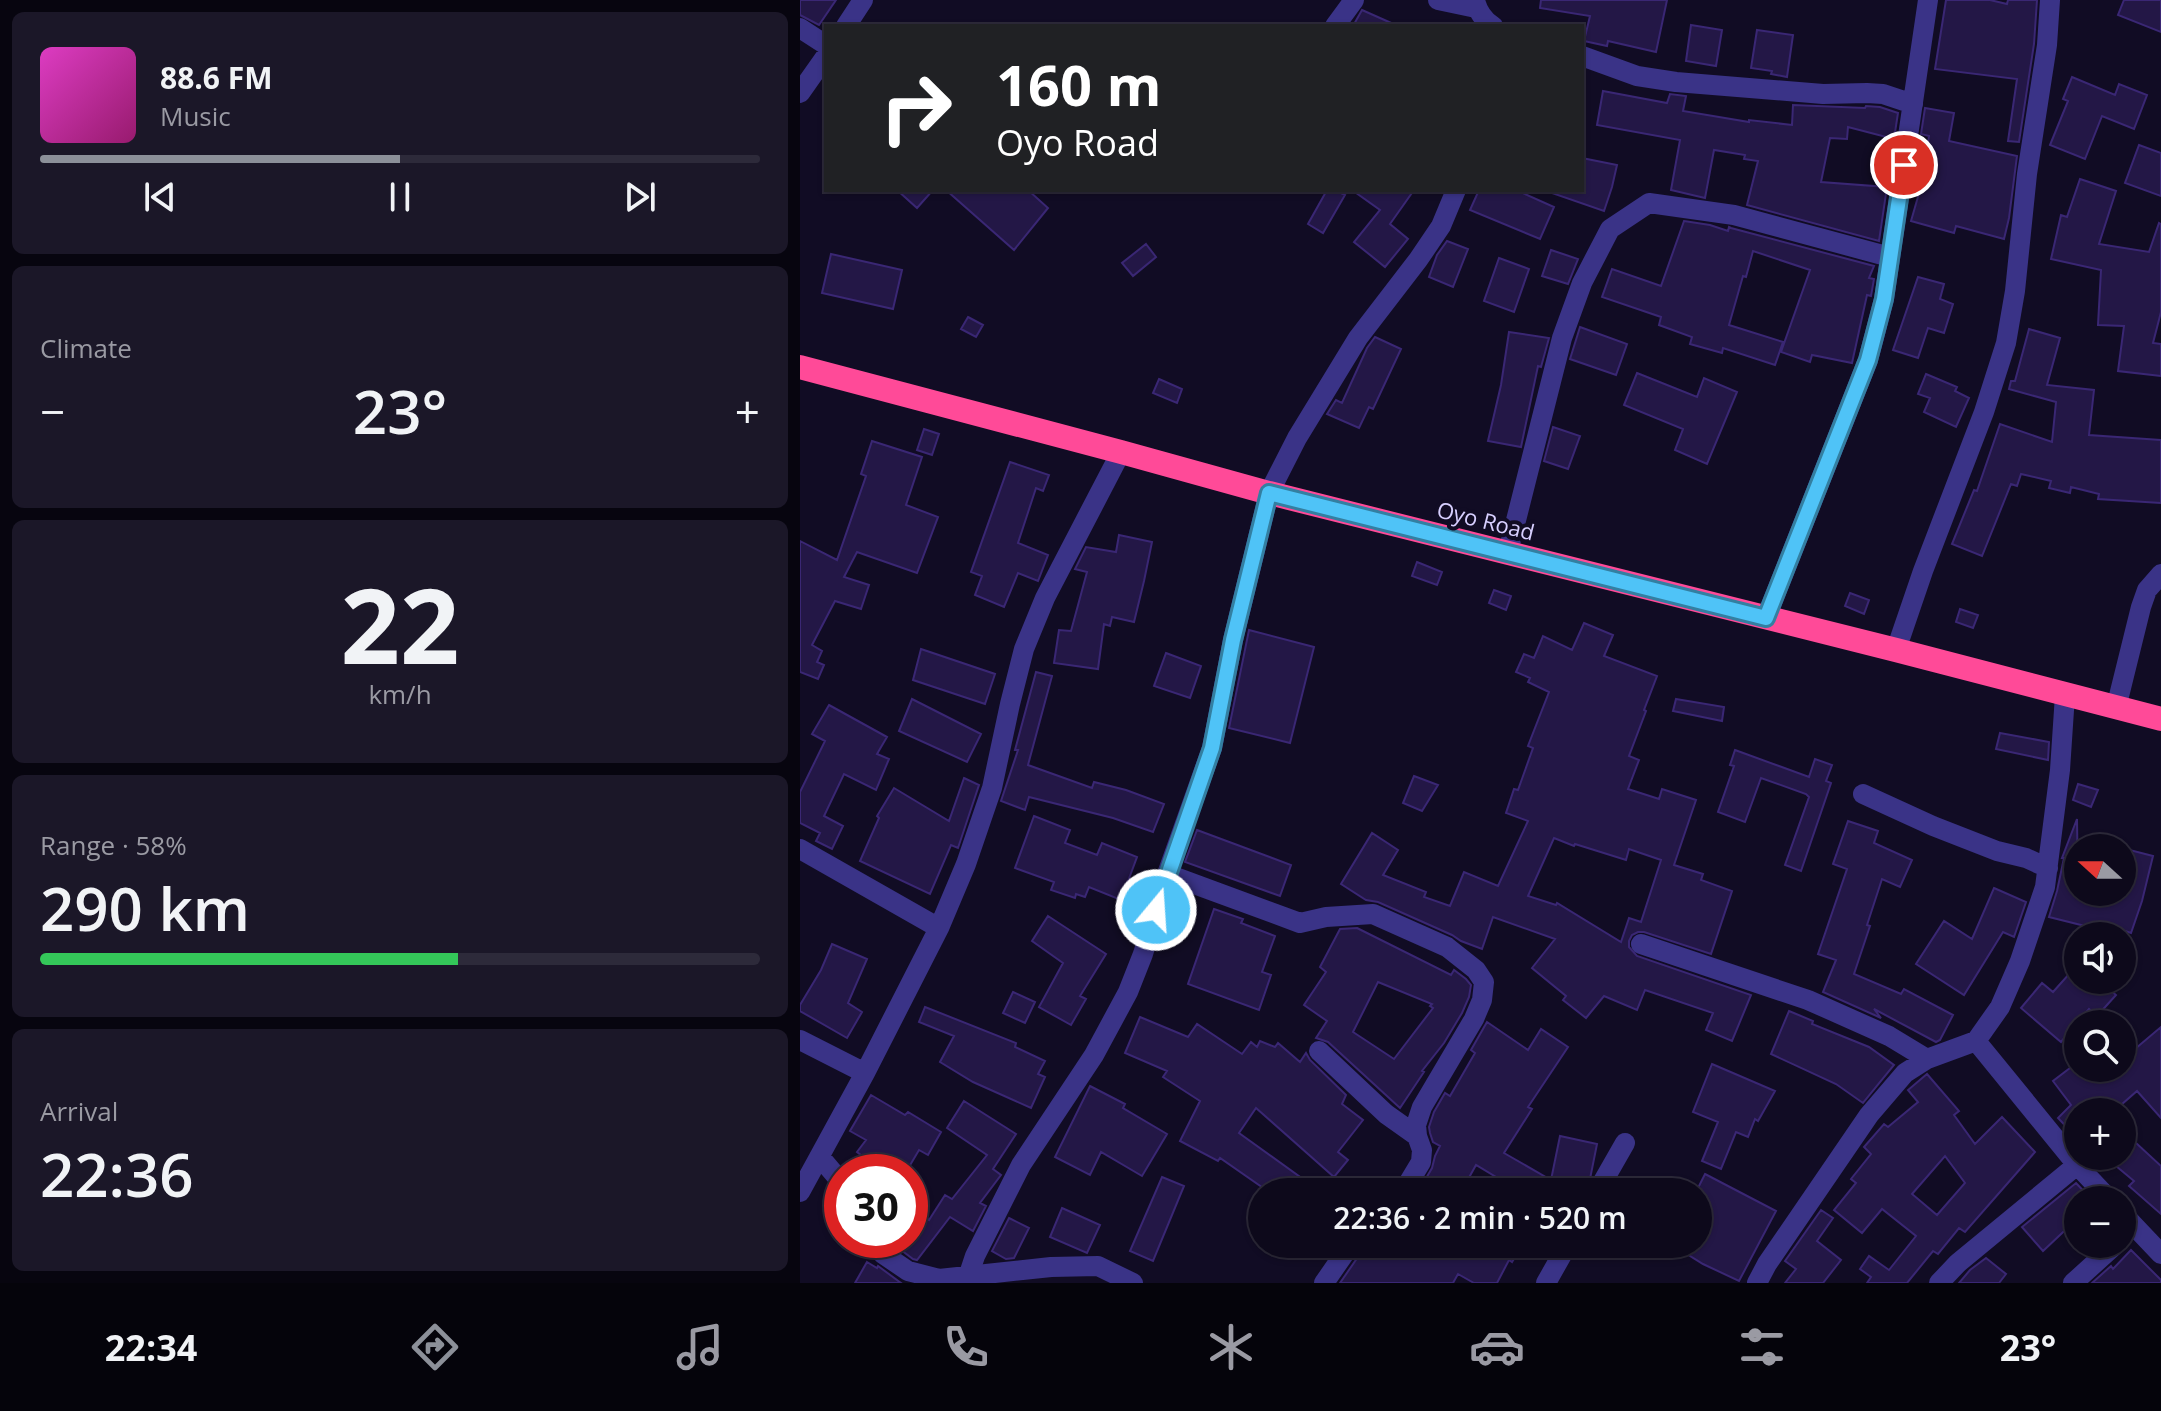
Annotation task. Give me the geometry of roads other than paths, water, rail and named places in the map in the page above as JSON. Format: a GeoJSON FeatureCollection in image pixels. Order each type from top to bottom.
{"type":"FeatureCollection","features":[{"type":"Feature","properties":{"kind":"highway","name":"Oyo Road"},"geometry":{"type":"LineString","coordinates":[[800,367],[1269,493],[2161,719]]}},
{"type":"Feature","properties":{"kind":"street"},"geometry":{"type":"LineString","coordinates":[[847,24],[863,0]]}},
{"type":"Feature","properties":{"kind":"street"},"geometry":{"type":"LineString","coordinates":[[1336,24],[1354,0]]}},
{"type":"Feature","properties":{"kind":"street"},"geometry":{"type":"LineString","coordinates":[[1438,0],[1476,4],[1488,24]]}},
{"type":"Feature","properties":{"kind":"street"},"geometry":{"type":"LineString","coordinates":[[1766,618],[1868,360],[1884,299],[1928,0]]}},
{"type":"Feature","properties":{"kind":"street"},"geometry":{"type":"LineString","coordinates":[[1896,650],[1984,412],[2006,343],[2047,45],[2050,0]]}},
{"type":"Feature","properties":{"kind":"street"},"geometry":{"type":"LineString","coordinates":[[800,28],[824,44]]}},
{"type":"Feature","properties":{"kind":"street"},"geometry":{"type":"LineString","coordinates":[[1584,57],[1637,76],[1676,82],[1823,94],[1883,94],[1913,104]]}},
{"type":"Feature","properties":{"kind":"street"},"geometry":{"type":"LineString","coordinates":[[800,93],[824,59]]}},
{"type":"Feature","properties":{"kind":"street"},"geometry":{"type":"LineString","coordinates":[[1883,94],[1918,65]]}},
{"type":"Feature","properties":{"kind":"street"},"geometry":{"type":"LineString","coordinates":[[968,1277],[975,1256],[1021,1165],[1094,1055],[1128,992],[1143,954],[1167,874],[1212,748],[1233,640],[1269,493],[1297,438],[1358,338],[1441,226],[1448,194]]}},
{"type":"Feature","properties":{"kind":"street"},"geometry":{"type":"LineString","coordinates":[[1508,552],[1562,338],[1582,283],[1610,229],[1649,203],[1734,215],[1890,257]]}},
{"type":"Feature","properties":{"kind":"street"},"geometry":{"type":"LineString","coordinates":[[800,1192],[939,928],[966,864],[992,788],[1024,649],[1045,598],[1121,452]]}},
{"type":"Feature","properties":{"kind":"street"},"geometry":{"type":"LineString","coordinates":[[2116,708],[2141,607],[2147,590],[2161,574]]}},
{"type":"Feature","properties":{"kind":"street"},"geometry":{"type":"LineString","coordinates":[[1757,1283],[1869,1115],[1905,1073],[1927,1059],[1976,1041],[2000,1007],[2020,961],[2045,887],[2060,770],[2065,695]]}},
{"type":"Feature","properties":{"kind":"street"},"geometry":{"type":"LineString","coordinates":[[1863,794],[1933,826],[2048,868]]}},
{"type":"Feature","properties":{"kind":"street"},"geometry":{"type":"LineString","coordinates":[[800,849],[939,928]]}},
{"type":"Feature","properties":{"kind":"street"},"geometry":{"type":"LineString","coordinates":[[1167,874],[1300,923],[1326,917],[1373,914],[1447,947],[1476,970],[1484,982],[1482,1000],[1422,1107],[1416,1125],[1422,1150],[1421,1162],[1411,1178]]}},
{"type":"Feature","properties":{"kind":"street"},"geometry":{"type":"LineString","coordinates":[[1641,944],[1808,1000],[1889,1036],[1927,1059]]}},
{"type":"Feature","properties":{"kind":"street"},"geometry":{"type":"LineString","coordinates":[[800,1040],[865,1073]]}},
{"type":"Feature","properties":{"kind":"street"},"geometry":{"type":"LineString","coordinates":[[1976,1041],[2064,1149]]}},
{"type":"Feature","properties":{"kind":"street"},"geometry":{"type":"LineString","coordinates":[[1319,1051],[1386,1114],[1417,1136]]}},
{"type":"Feature","properties":{"kind":"street"},"geometry":{"type":"LineString","coordinates":[[1605,1178],[1625,1143]]}},
{"type":"Feature","properties":{"kind":"street"},"geometry":{"type":"LineString","coordinates":[[820,1157],[824,1162]]}},
{"type":"Feature","properties":{"kind":"street"},"geometry":{"type":"LineString","coordinates":[[1939,1283],[1958,1263],[2071,1170]]}},
{"type":"Feature","properties":{"kind":"street"},"geometry":{"type":"LineString","coordinates":[[2082,1170],[2097,1186]]}},
{"type":"Feature","properties":{"kind":"street"},"geometry":{"type":"LineString","coordinates":[[2136,1234],[2161,1254]]}},
{"type":"Feature","properties":{"kind":"street"},"geometry":{"type":"LineString","coordinates":[[889,1258],[908,1271],[939,1279],[1051,1267],[1098,1266],[1133,1283]]}},
{"type":"Feature","properties":{"kind":"street"},"geometry":{"type":"LineString","coordinates":[[1324,1283],[1341,1258]]}},
{"type":"Feature","properties":{"kind":"street"},"geometry":{"type":"LineString","coordinates":[[1546,1283],[1560,1258]]}},
{"type":"Feature","properties":{"kind":"street"},"geometry":{"type":"LineString","coordinates":[[2073,1283],[2101,1258]]}}]}
